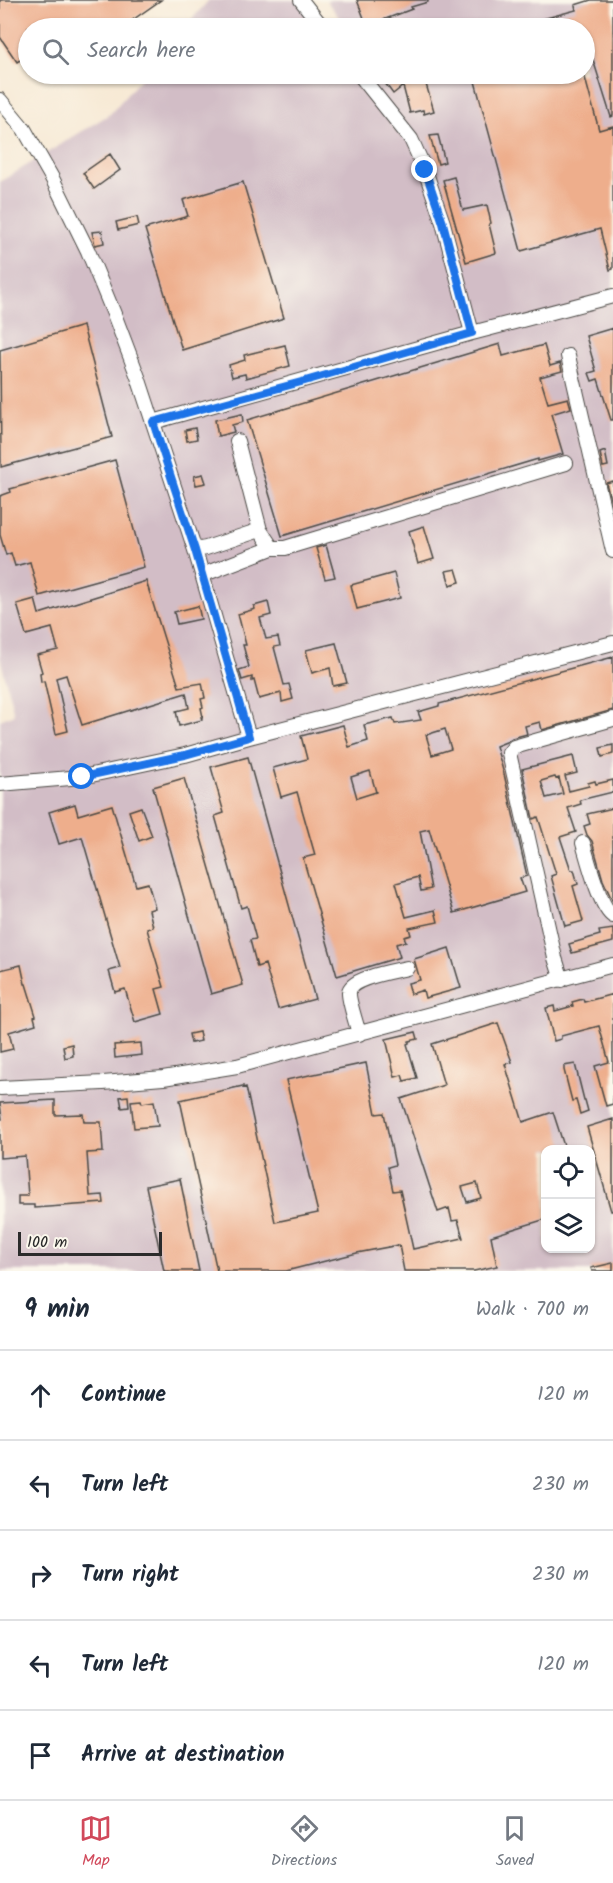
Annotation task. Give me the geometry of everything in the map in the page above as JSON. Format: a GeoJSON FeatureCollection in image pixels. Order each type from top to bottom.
{"type":"FeatureCollection","features":[{"type":"Feature","properties":{"kind":"street"},"geometry":{"type":"LineString","coordinates":[[301,0],[315,18]]}},
{"type":"Feature","properties":{"kind":"street"},"geometry":{"type":"LineString","coordinates":[[367,84],[411,139],[425,170],[443,223],[472,333]]}},
{"type":"Feature","properties":{"kind":"street"},"geometry":{"type":"LineString","coordinates":[[0,100],[24,129],[52,178],[88,251],[138,377],[195,550],[249,737]]}},
{"type":"Feature","properties":{"kind":"street"},"geometry":{"type":"LineString","coordinates":[[153,422],[613,296]]}},
{"type":"Feature","properties":{"kind":"street"},"geometry":{"type":"LineString","coordinates":[[568,356],[613,551]]}},
{"type":"Feature","properties":{"kind":"street"},"geometry":{"type":"LineString","coordinates":[[237,441],[260,530],[272,548]]}},
{"type":"Feature","properties":{"kind":"street"},"geometry":{"type":"LineString","coordinates":[[202,575],[272,548],[285,548],[566,463]]}},
{"type":"Feature","properties":{"kind":"street"},"geometry":{"type":"LineString","coordinates":[[195,550],[260,530]]}},
{"type":"Feature","properties":{"kind":"street"},"geometry":{"type":"LineString","coordinates":[[0,783],[82,777],[185,755],[613,643]]}},
{"type":"Feature","properties":{"kind":"street"},"geometry":{"type":"LineString","coordinates":[[562,980],[555,958],[509,753],[514,747],[613,719]]}},
{"type":"Feature","properties":{"kind":"street"},"geometry":{"type":"LineString","coordinates":[[583,843],[602,901],[608,913],[613,916]]}},
{"type":"Feature","properties":{"kind":"street"},"geometry":{"type":"LineString","coordinates":[[0,1088],[163,1078],[237,1066],[613,965]]}},
{"type":"Feature","properties":{"kind":"street"},"geometry":{"type":"LineString","coordinates":[[359,1034],[349,993],[351,985],[361,980],[407,968]]}},
{"type":"Feature","properties":{"kind":"shaded area"},"geometry":{"type":"Polygon","coordinates":[[[209,0],[304,0],[325,18],[193,18],[209,0]]]}},
{"type":"Feature","properties":{"kind":"shaded area"},"geometry":{"type":"Polygon","coordinates":[[[326,0],[613,0],[613,1271],[0,1271],[0,720],[14,714],[0,657],[0,182],[110,114],[136,84],[595,84],[595,18],[340,18],[326,0]]]}},
{"type":"Feature","properties":{"kind":"building"},"geometry":{"type":"Polygon","coordinates":[[[0,0],[161,0],[135,18],[18,18],[17,62],[0,37],[0,0]]]}},
{"type":"Feature","properties":{"kind":"building"},"geometry":{"type":"Polygon","coordinates":[[[357,0],[428,0],[428,2],[388,18],[364,18],[357,0]]]}},
{"type":"Feature","properties":{"kind":"building"},"geometry":{"type":"Polygon","coordinates":[[[591,0],[613,0],[613,116],[611,117],[595,66],[595,18],[546,18],[576,10],[575,5],[591,0]]]}},
{"type":"Feature","properties":{"kind":"building"},"geometry":{"type":"Polygon","coordinates":[[[386,84],[426,84],[434,111],[424,114],[423,110],[410,113],[403,86],[393,94],[386,84]]]}},
{"type":"Feature","properties":{"kind":"building"},"geometry":{"type":"Polygon","coordinates":[[[476,84],[587,84],[599,130],[613,126],[613,269],[610,270],[600,229],[521,251],[476,84]]]}},
{"type":"Feature","properties":{"kind":"building"},"geometry":{"type":"Polygon","coordinates":[[[438,135],[445,162],[438,164],[430,136],[438,135]]]}},
{"type":"Feature","properties":{"kind":"building"},"geometry":{"type":"Polygon","coordinates":[[[110,154],[120,170],[94,189],[83,173],[110,154]]]}},
{"type":"Feature","properties":{"kind":"building"},"geometry":{"type":"Polygon","coordinates":[[[454,177],[463,210],[487,205],[496,253],[466,262],[443,180],[454,177]]]}},
{"type":"Feature","properties":{"kind":"building"},"geometry":{"type":"Polygon","coordinates":[[[243,182],[284,318],[182,350],[145,229],[188,216],[183,200],[243,182]]]}},
{"type":"Feature","properties":{"kind":"building"},"geometry":{"type":"Polygon","coordinates":[[[137,217],[139,225],[118,230],[116,222],[137,217]]]}},
{"type":"Feature","properties":{"kind":"building"},"geometry":{"type":"Polygon","coordinates":[[[102,231],[104,243],[95,245],[92,232],[102,231]]]}},
{"type":"Feature","properties":{"kind":"building"},"geometry":{"type":"Polygon","coordinates":[[[83,326],[112,437],[1,467],[0,350],[83,326]]]}},
{"type":"Feature","properties":{"kind":"building"},"geometry":{"type":"Polygon","coordinates":[[[613,328],[613,420],[611,420],[598,379],[592,381],[589,373],[596,371],[586,336],[613,328]]]}},
{"type":"Feature","properties":{"kind":"building"},"geometry":{"type":"Polygon","coordinates":[[[500,344],[503,356],[544,345],[550,366],[560,363],[562,371],[540,377],[548,403],[568,398],[571,408],[551,414],[563,454],[538,461],[538,459],[282,536],[247,420],[500,344]]]}},
{"type":"Feature","properties":{"kind":"building"},"geometry":{"type":"Polygon","coordinates":[[[285,345],[290,366],[246,378],[245,374],[232,377],[229,365],[245,360],[244,355],[285,345]]]}},
{"type":"Feature","properties":{"kind":"building"},"geometry":{"type":"Polygon","coordinates":[[[242,414],[243,422],[232,425],[234,432],[218,436],[215,420],[242,414]]]}},
{"type":"Feature","properties":{"kind":"building"},"geometry":{"type":"Polygon","coordinates":[[[195,428],[197,439],[187,441],[185,430],[195,428]]]}},
{"type":"Feature","properties":{"kind":"building"},"geometry":{"type":"Polygon","coordinates":[[[605,451],[608,466],[603,467],[600,453],[605,451]]]}},
{"type":"Feature","properties":{"kind":"building"},"geometry":{"type":"Polygon","coordinates":[[[115,460],[144,567],[39,596],[30,562],[15,566],[11,553],[6,555],[0,535],[0,496],[11,492],[10,489],[115,460]]]}},
{"type":"Feature","properties":{"kind":"building"},"geometry":{"type":"Polygon","coordinates":[[[203,474],[206,483],[196,485],[194,476],[203,474]]]}},
{"type":"Feature","properties":{"kind":"building"},"geometry":{"type":"Polygon","coordinates":[[[613,481],[613,506],[612,506],[606,483],[613,481]]]}},
{"type":"Feature","properties":{"kind":"building"},"geometry":{"type":"Polygon","coordinates":[[[424,526],[434,559],[418,564],[409,531],[424,526]]]}},
{"type":"Feature","properties":{"kind":"building"},"geometry":{"type":"Polygon","coordinates":[[[326,545],[335,577],[325,579],[316,548],[326,545]]]}},
{"type":"Feature","properties":{"kind":"building"},"geometry":{"type":"Polygon","coordinates":[[[456,569],[460,582],[450,585],[446,571],[456,569]]]}},
{"type":"Feature","properties":{"kind":"building"},"geometry":{"type":"Polygon","coordinates":[[[394,573],[400,598],[357,609],[351,585],[394,573]]]}},
{"type":"Feature","properties":{"kind":"building"},"geometry":{"type":"Polygon","coordinates":[[[146,581],[179,687],[202,683],[205,698],[201,699],[202,720],[179,726],[176,711],[189,708],[186,693],[82,725],[66,675],[56,678],[68,731],[56,734],[44,681],[41,682],[40,673],[42,672],[37,655],[58,650],[52,628],[26,635],[17,604],[35,599],[39,614],[146,581]]]}},
{"type":"Feature","properties":{"kind":"building"},"geometry":{"type":"Polygon","coordinates":[[[268,602],[271,615],[260,618],[266,639],[278,637],[280,646],[274,647],[284,685],[289,684],[293,699],[282,702],[281,693],[259,699],[252,677],[242,680],[239,670],[249,667],[238,614],[268,602]]]}},
{"type":"Feature","properties":{"kind":"building"},"geometry":{"type":"Polygon","coordinates":[[[198,606],[201,619],[177,624],[174,612],[198,606]]]}},
{"type":"Feature","properties":{"kind":"building"},"geometry":{"type":"Polygon","coordinates":[[[336,643],[347,683],[333,686],[330,668],[312,673],[306,650],[336,643]]]}},
{"type":"Feature","properties":{"kind":"building"},"geometry":{"type":"Polygon","coordinates":[[[613,657],[613,710],[542,730],[540,722],[525,726],[527,734],[496,746],[527,876],[520,878],[525,892],[454,913],[429,829],[420,831],[431,889],[421,891],[418,877],[396,883],[406,917],[435,910],[438,922],[409,928],[411,935],[404,937],[406,941],[396,944],[400,957],[337,976],[303,858],[315,855],[297,792],[281,797],[273,768],[307,759],[301,736],[343,725],[349,747],[368,741],[364,725],[393,718],[395,724],[421,720],[418,712],[439,706],[439,704],[613,657]],[[445,729],[426,735],[432,755],[451,749],[445,729]],[[370,771],[351,777],[357,798],[376,792],[370,771]]]}},
{"type":"Feature","properties":{"kind":"building"},"geometry":{"type":"Polygon","coordinates":[[[613,745],[613,754],[602,757],[600,748],[613,745]]]}},
{"type":"Feature","properties":{"kind":"building"},"geometry":{"type":"Polygon","coordinates":[[[573,756],[577,773],[565,776],[569,791],[589,786],[588,783],[595,781],[596,784],[613,780],[613,792],[580,800],[581,804],[568,808],[576,832],[560,837],[578,884],[573,886],[583,921],[565,926],[551,876],[556,874],[538,817],[533,819],[522,769],[573,756]],[[555,777],[541,781],[546,798],[563,794],[559,778],[555,777]]]}},
{"type":"Feature","properties":{"kind":"building"},"geometry":{"type":"Polygon","coordinates":[[[248,757],[315,999],[278,1009],[265,964],[257,967],[250,940],[256,939],[247,906],[241,908],[215,816],[224,813],[211,767],[248,757]]]}},
{"type":"Feature","properties":{"kind":"building"},"geometry":{"type":"Polygon","coordinates":[[[184,778],[243,985],[211,994],[153,787],[184,778]]]}},
{"type":"Feature","properties":{"kind":"building"},"geometry":{"type":"Polygon","coordinates":[[[75,804],[78,815],[112,805],[136,886],[148,883],[155,908],[149,910],[153,927],[147,929],[164,987],[156,989],[163,1014],[135,1022],[125,989],[115,992],[109,971],[120,968],[82,837],[59,844],[49,812],[75,804]]]}},
{"type":"Feature","properties":{"kind":"building"},"geometry":{"type":"Polygon","coordinates":[[[141,807],[152,836],[139,841],[129,811],[141,807]]]}},
{"type":"Feature","properties":{"kind":"building"},"geometry":{"type":"Polygon","coordinates":[[[613,808],[613,902],[603,880],[592,841],[584,826],[590,824],[587,814],[613,808]]]}},
{"type":"Feature","properties":{"kind":"building"},"geometry":{"type":"Polygon","coordinates":[[[613,929],[613,942],[572,953],[569,944],[600,935],[599,931],[613,929]]]}},
{"type":"Feature","properties":{"kind":"building"},"geometry":{"type":"Polygon","coordinates":[[[449,948],[461,988],[425,998],[423,990],[411,994],[408,983],[420,980],[414,959],[449,948]]]}},
{"type":"Feature","properties":{"kind":"building"},"geometry":{"type":"Polygon","coordinates":[[[21,965],[36,1016],[34,1017],[36,1024],[9,1032],[13,1049],[0,1052],[0,970],[21,965]]]}},
{"type":"Feature","properties":{"kind":"building"},"geometry":{"type":"Polygon","coordinates":[[[613,994],[613,1104],[606,1106],[595,1066],[609,1062],[599,1026],[561,1036],[561,1039],[554,1041],[546,1008],[554,1006],[555,1011],[573,1006],[572,1002],[583,999],[584,1002],[613,994]]]}},
{"type":"Feature","properties":{"kind":"building"},"geometry":{"type":"Polygon","coordinates":[[[498,1023],[512,1062],[505,1064],[523,1122],[553,1112],[564,1145],[541,1145],[541,1221],[491,1236],[497,1266],[474,1271],[404,1271],[399,1245],[286,1271],[217,1271],[180,1100],[246,1087],[275,1222],[318,1213],[286,1080],[366,1063],[376,1114],[384,1113],[395,1165],[388,1167],[393,1191],[400,1190],[413,1249],[463,1238],[458,1220],[452,1221],[449,1208],[438,1212],[401,1099],[444,1085],[432,1044],[498,1023]],[[477,1183],[462,1187],[467,1202],[481,1198],[477,1183]]]}},
{"type":"Feature","properties":{"kind":"building"},"geometry":{"type":"Polygon","coordinates":[[[199,1032],[201,1041],[191,1043],[189,1034],[199,1032]]]}},
{"type":"Feature","properties":{"kind":"building"},"geometry":{"type":"Polygon","coordinates":[[[416,1032],[418,1039],[409,1041],[407,1044],[417,1078],[404,1081],[402,1075],[395,1077],[386,1039],[416,1032]]]}},
{"type":"Feature","properties":{"kind":"building"},"geometry":{"type":"Polygon","coordinates":[[[141,1043],[142,1055],[115,1058],[114,1045],[141,1043]]]}},
{"type":"Feature","properties":{"kind":"building"},"geometry":{"type":"Polygon","coordinates":[[[72,1044],[73,1056],[65,1058],[63,1046],[72,1044]]]}},
{"type":"Feature","properties":{"kind":"building"},"geometry":{"type":"Polygon","coordinates":[[[575,1064],[588,1111],[580,1114],[576,1100],[572,1101],[564,1070],[564,1066],[575,1064]]]}},
{"type":"Feature","properties":{"kind":"building"},"geometry":{"type":"Polygon","coordinates":[[[128,1096],[129,1107],[122,1108],[120,1097],[128,1096]]]}},
{"type":"Feature","properties":{"kind":"building"},"geometry":{"type":"Polygon","coordinates":[[[55,1100],[55,1115],[83,1114],[84,1122],[101,1122],[103,1152],[87,1153],[90,1196],[103,1195],[104,1203],[34,1208],[34,1205],[18,1205],[18,1196],[28,1196],[25,1156],[0,1158],[0,1119],[2,1119],[0,1103],[55,1100]]]}},
{"type":"Feature","properties":{"kind":"building"},"geometry":{"type":"Polygon","coordinates":[[[141,1100],[142,1103],[154,1101],[158,1126],[134,1128],[131,1101],[141,1100]]]}},
{"type":"Feature","properties":{"kind":"building"},"geometry":{"type":"Polygon","coordinates":[[[613,1119],[613,1211],[611,1211],[595,1155],[595,1145],[592,1145],[587,1127],[613,1119]]]}},
{"type":"Feature","properties":{"kind":"building"},"geometry":{"type":"Polygon","coordinates":[[[180,1179],[199,1271],[164,1271],[146,1186],[180,1179]]]}},
{"type":"Feature","properties":{"kind":"building"},"geometry":{"type":"Polygon","coordinates":[[[613,1263],[613,1271],[592,1271],[591,1268],[613,1263]]]}},
{"type":"Feature","properties":{"kind":"route"},"geometry":{"type":"LineString","coordinates":[[82,777],[185,755],[249,737],[195,550],[153,422],[472,333],[443,223],[425,170]]}}]}
